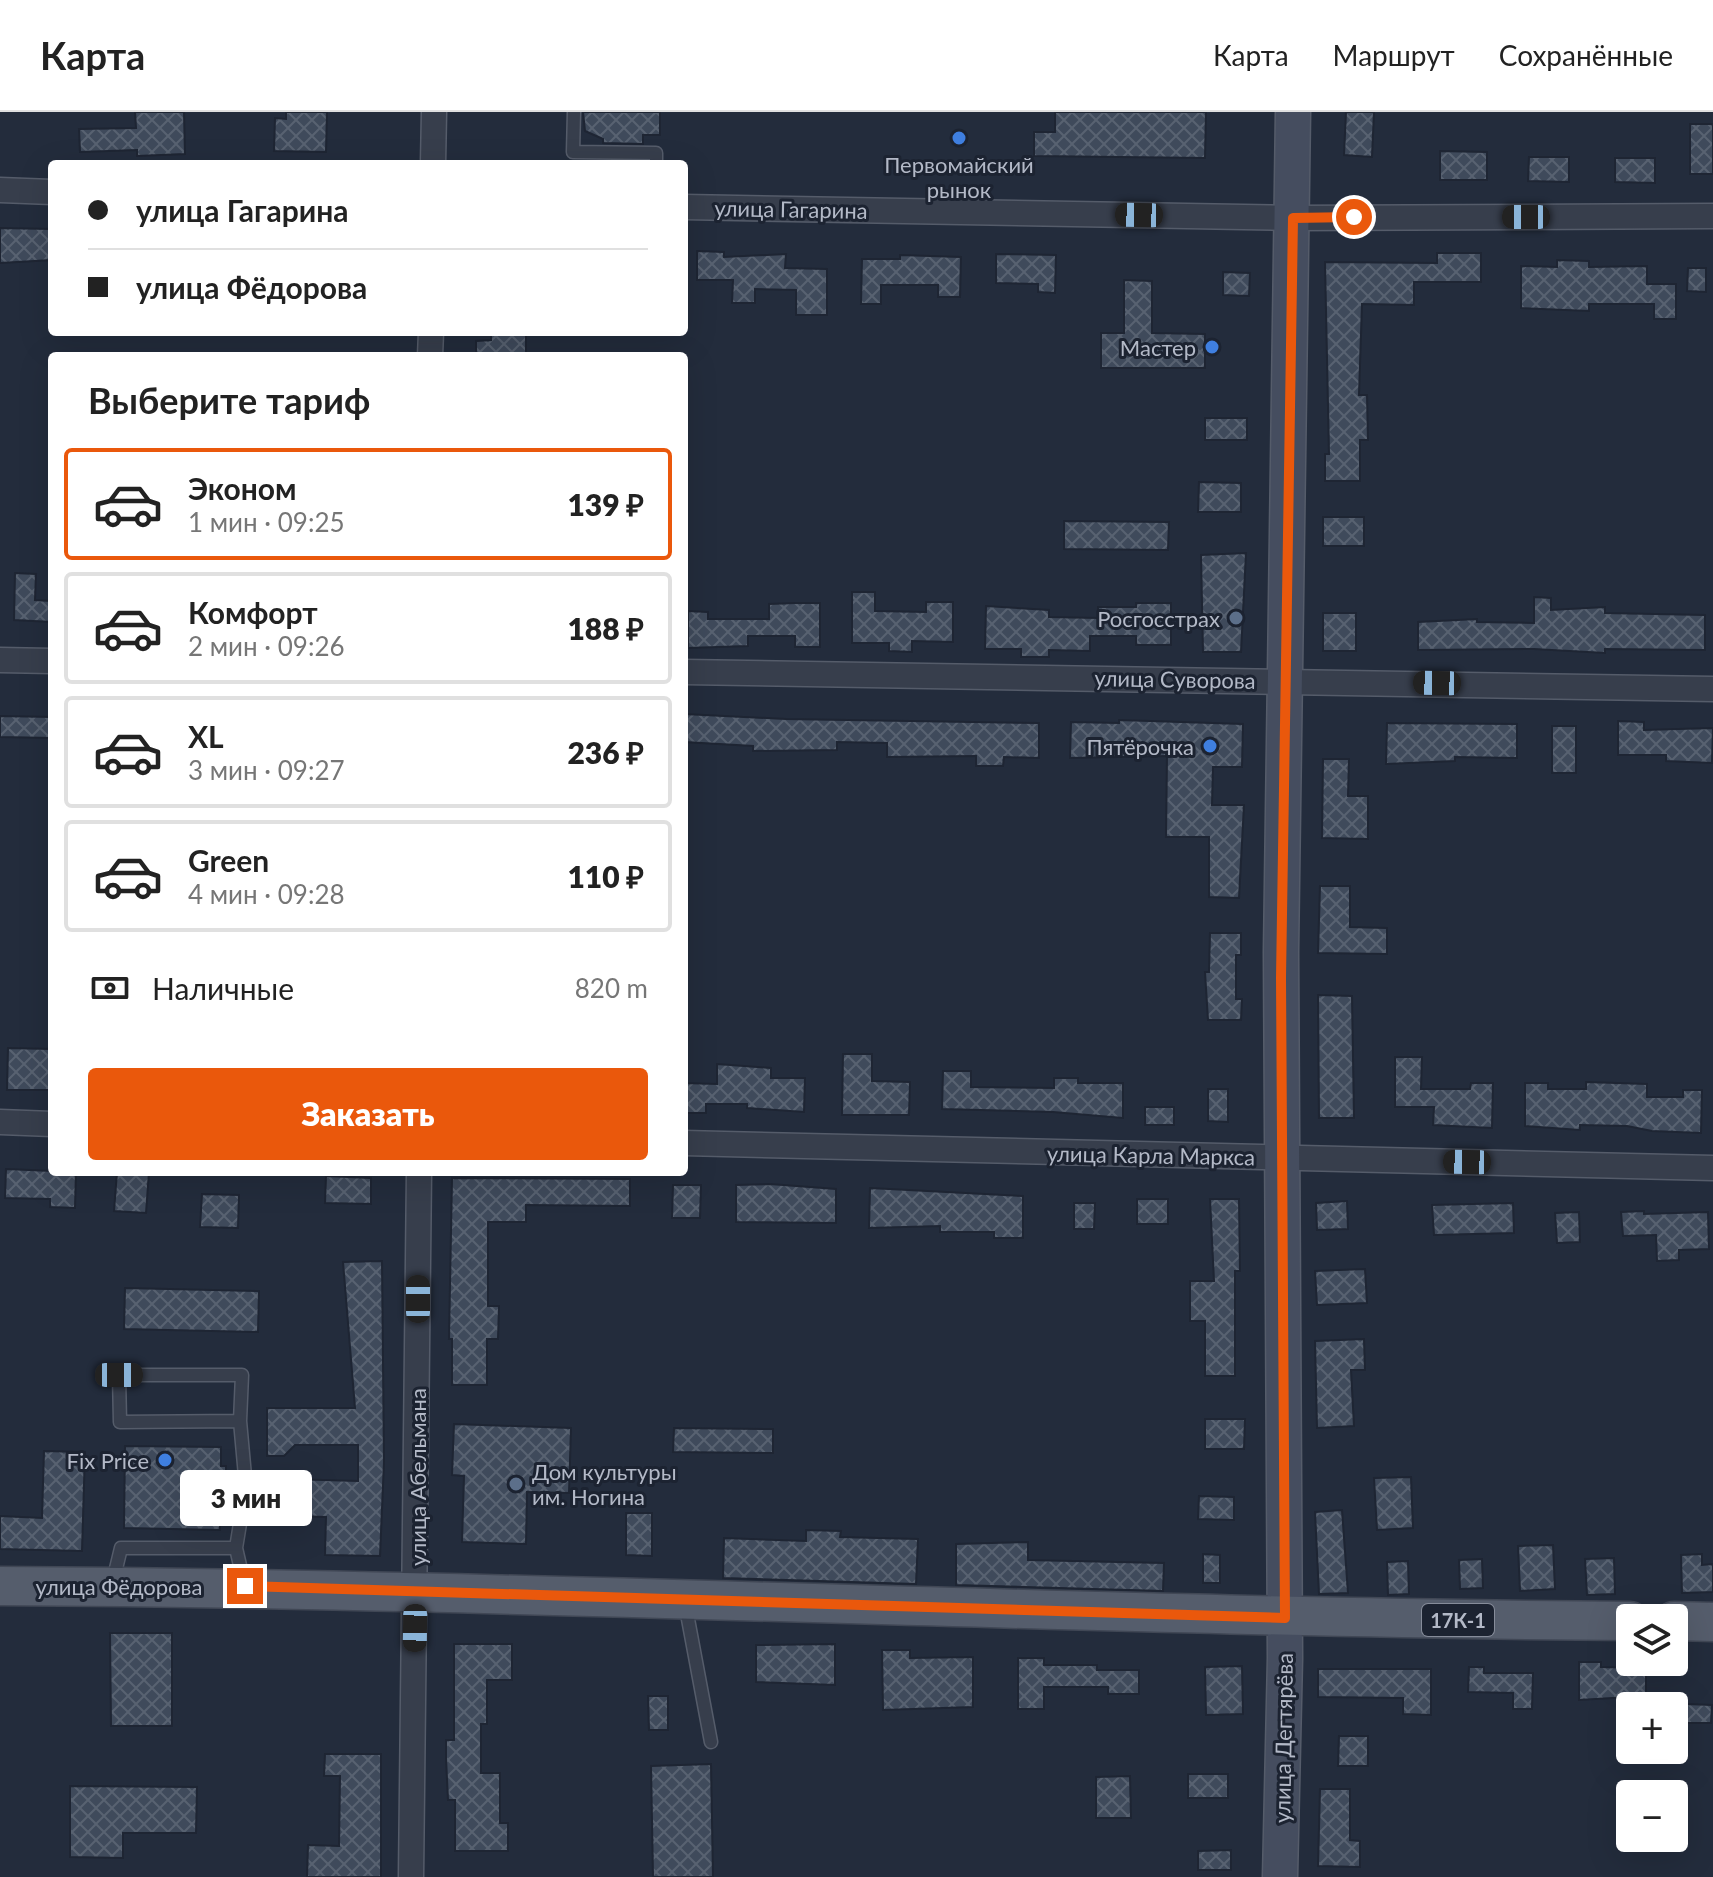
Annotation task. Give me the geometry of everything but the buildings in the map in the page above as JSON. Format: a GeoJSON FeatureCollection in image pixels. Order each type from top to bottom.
{"type":"FeatureCollection","features":[{"type":"Feature","properties":{"kind":"main road","name":"улица Дегтярёва"},"geometry":{"type":"LineString","coordinates":[[1280,1877],[1285,1618],[1282,1158],[1284,680],[1293,112]]}},
{"type":"Feature","properties":{"kind":"main road","name":"улица Фёдорова"},"geometry":{"type":"LineString","coordinates":[[0,1586],[245,1586],[1285,1618],[1616,1621]]}},
{"type":"Feature","properties":{"kind":"main road"},"geometry":{"type":"LineString","coordinates":[[1688,1621],[1713,1622]]}},
{"type":"Feature","properties":{"kind":"street"},"geometry":{"type":"LineString","coordinates":[[433,160],[434,112]]}},
{"type":"Feature","properties":{"kind":"street"},"geometry":{"type":"LineString","coordinates":[[0,190],[48,192]]}},
{"type":"Feature","properties":{"kind":"street","name":"улица Гагарина"},"geometry":{"type":"LineString","coordinates":[[688,207],[1293,218],[1713,216]]}},
{"type":"Feature","properties":{"kind":"street"},"geometry":{"type":"LineString","coordinates":[[0,660],[48,661]]}},
{"type":"Feature","properties":{"kind":"street","name":"улица Суворова"},"geometry":{"type":"LineString","coordinates":[[688,672],[1713,689]]}},
{"type":"Feature","properties":{"kind":"street"},"geometry":{"type":"LineString","coordinates":[[0,1122],[48,1124]]}},
{"type":"Feature","properties":{"kind":"street","name":"улица Карла Маркса"},"geometry":{"type":"LineString","coordinates":[[688,1143],[1713,1168]]}},
{"type":"Feature","properties":{"kind":"street","name":"улица Абельмана"},"geometry":{"type":"LineString","coordinates":[[411,1877],[419,1176]]}},
{"type":"Feature","properties":{"kind":"lane"},"geometry":{"type":"LineString","coordinates":[[574,112],[573,152],[656,153],[656,160]]}},
{"type":"Feature","properties":{"kind":"lane"},"geometry":{"type":"LineString","coordinates":[[240,1421],[120,1422],[119,1375],[242,1375],[240,1421],[246,1487],[236,1548],[245,1586]]}},
{"type":"Feature","properties":{"kind":"lane"},"geometry":{"type":"LineString","coordinates":[[112,1587],[121,1548],[236,1548]]}},
{"type":"Feature","properties":{"kind":"lane"},"geometry":{"type":"LineString","coordinates":[[684,1600],[711,1742]]}},
{"type":"Feature","properties":{"kind":"place","name":"Первомайский рынок"},"geometry":{"type":"Point","coordinates":[959,138]}},
{"type":"Feature","properties":{"kind":"place","name":"Мастер"},"geometry":{"type":"Point","coordinates":[1212,347]}},
{"type":"Feature","properties":{"kind":"place","name":"Росгосстрах"},"geometry":{"type":"Point","coordinates":[1236,618]}},
{"type":"Feature","properties":{"kind":"place","name":"Пятёрочка"},"geometry":{"type":"Point","coordinates":[1210,746]}},
{"type":"Feature","properties":{"kind":"place","name":"Fix Price"},"geometry":{"type":"Point","coordinates":[165,1460]}},
{"type":"Feature","properties":{"kind":"place","name":"Дом культуры им. Ногина"},"geometry":{"type":"Point","coordinates":[516,1484]}},
{"type":"Feature","properties":{"kind":"route"},"geometry":{"type":"LineString","coordinates":[[245,1586],[1285,1618],[1281,978],[1293,218],[1354,217]]}}]}
